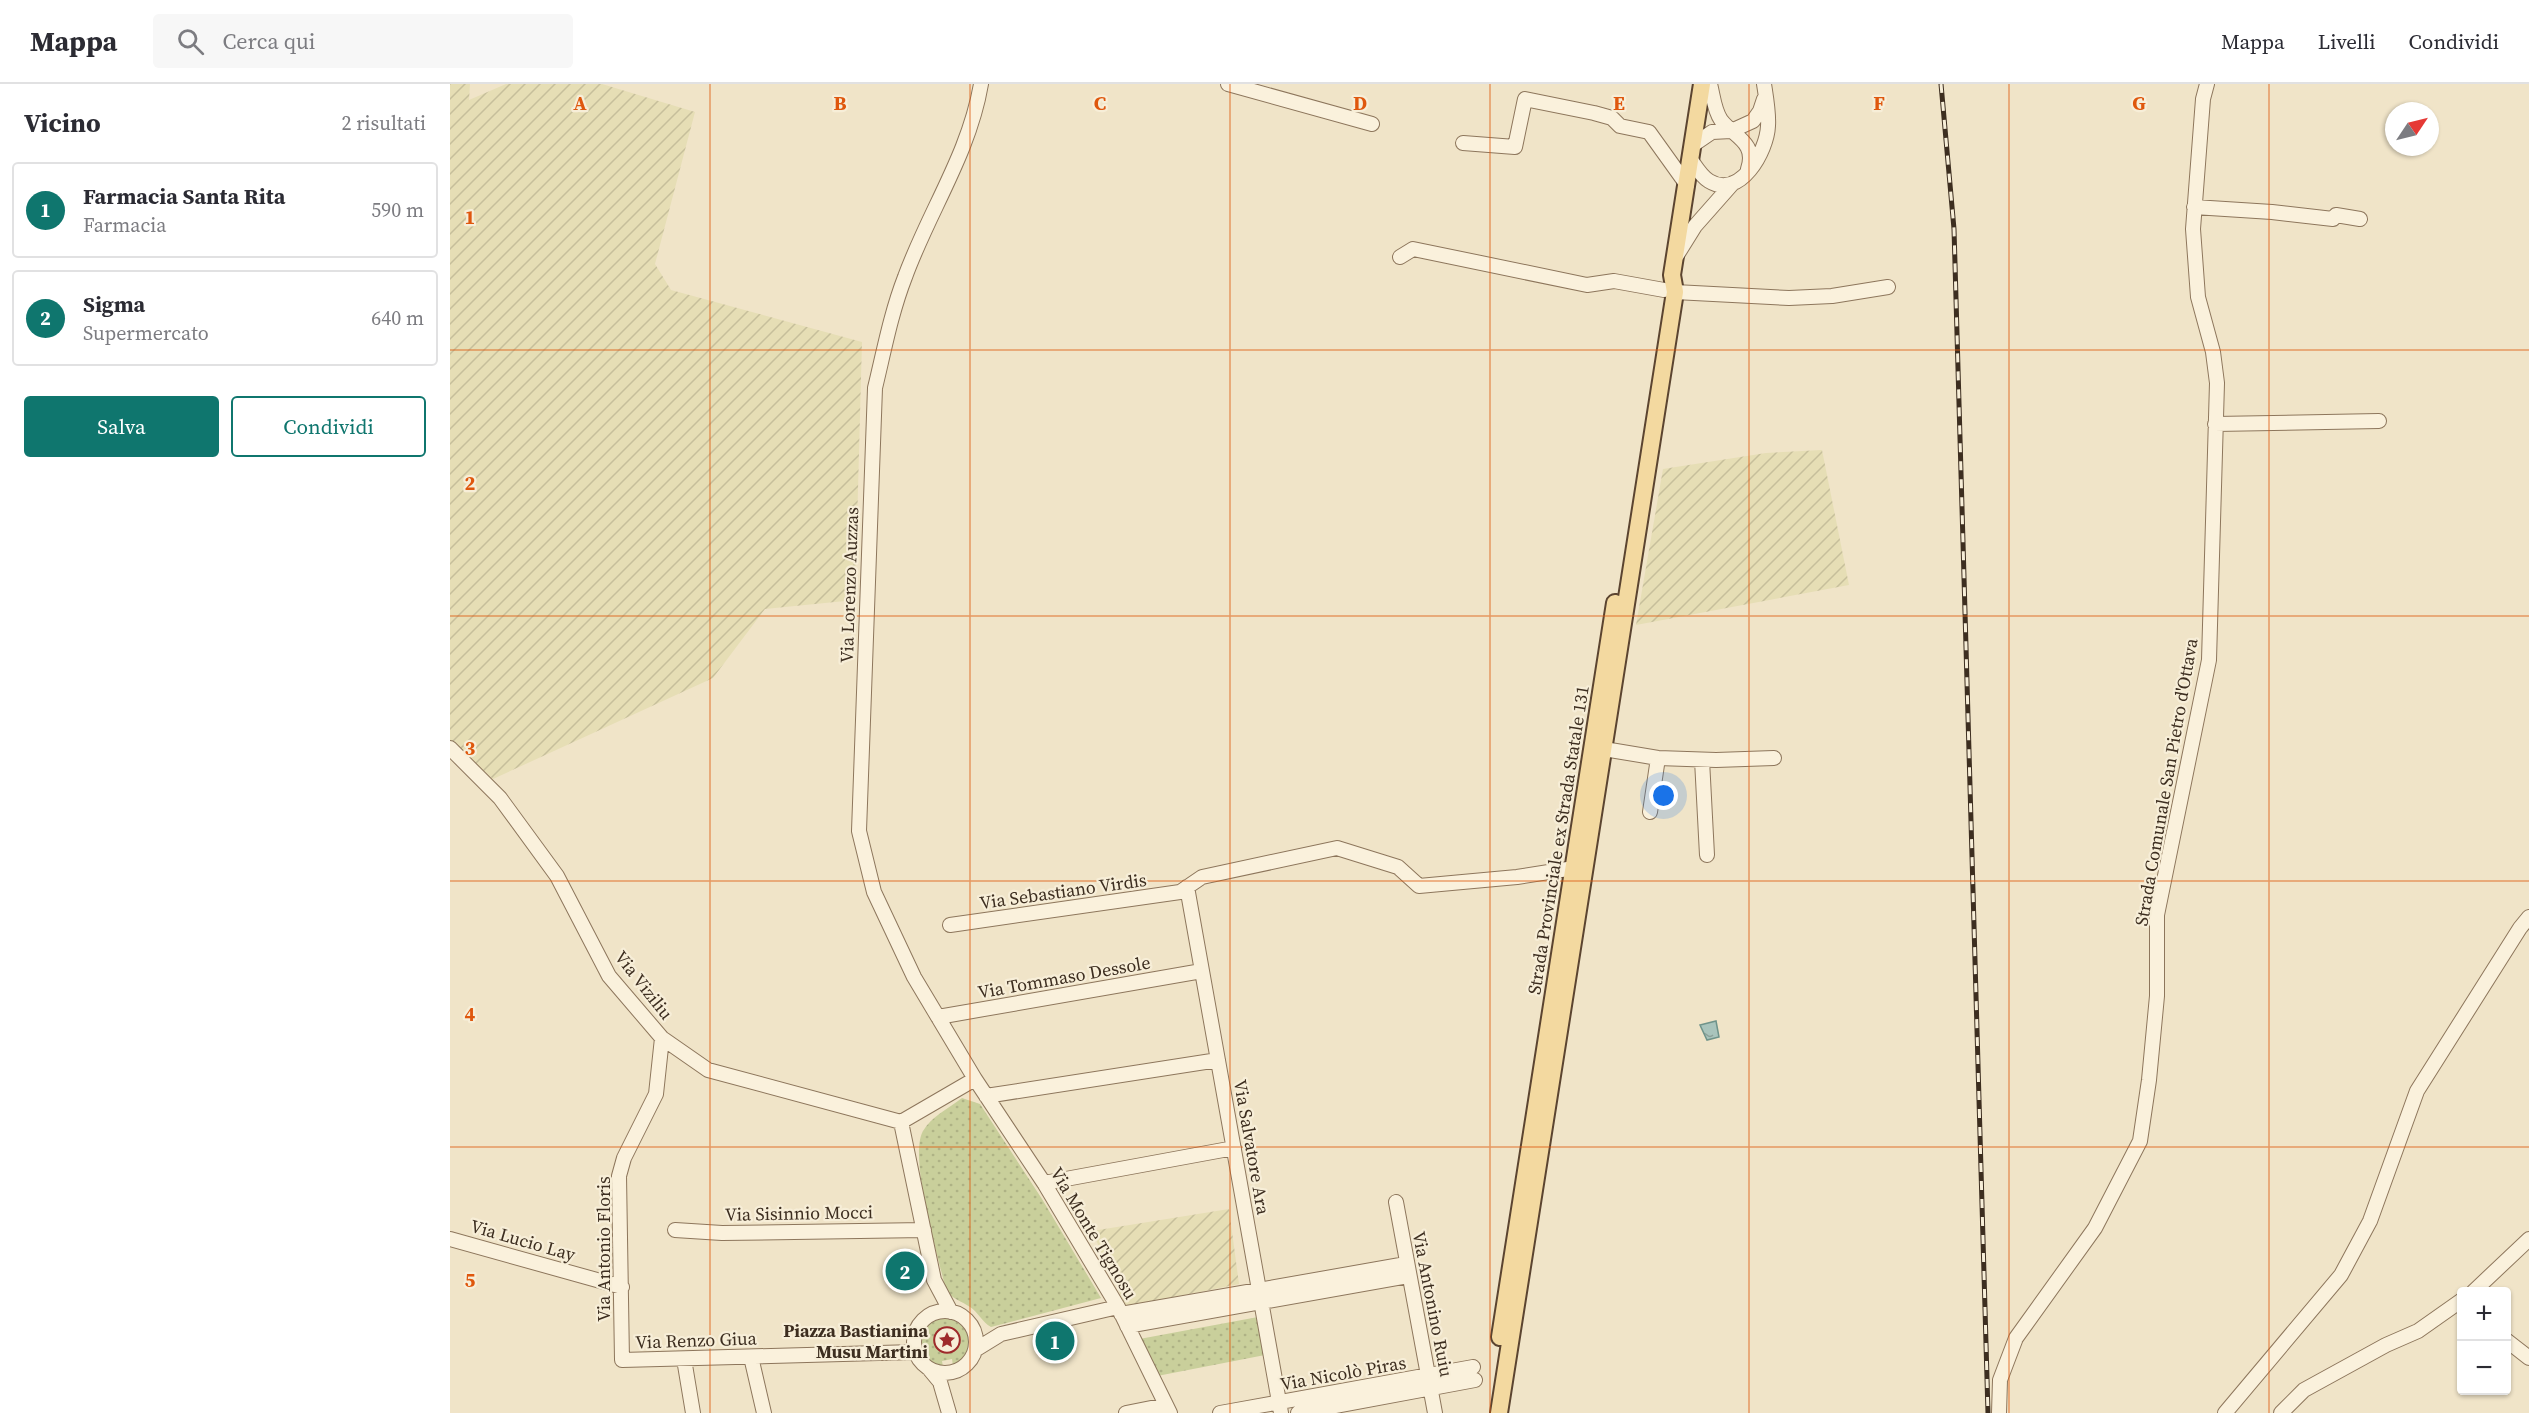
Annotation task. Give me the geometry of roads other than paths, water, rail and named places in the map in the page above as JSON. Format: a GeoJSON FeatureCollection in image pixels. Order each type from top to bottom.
{"type":"FeatureCollection","features":[{"type":"Feature","properties":{"kind":"main road","name":"Strada Provinciale ex Strada Statale 131"},"geometry":{"type":"LineString","coordinates":[[1488,1413],[1702,84]]}},
{"type":"Feature","properties":{"kind":"main road","name":"Strada Provinciale ex Strada Statale 131"},"geometry":{"type":"LineString","coordinates":[[1499,1413],[1604,749],[1671,286]]}},
{"type":"Feature","properties":{"kind":"street","name":"Via Lorenzo Auzzas"},"geometry":{"type":"LineString","coordinates":[[975,1079],[914,977],[874,892],[859,831],[875,388],[887,335],[905,276],[965,144],[974,118],[981,84]]}},
{"type":"Feature","properties":{"kind":"street"},"geometry":{"type":"LineString","coordinates":[[1228,84],[1372,124]]}},
{"type":"Feature","properties":{"kind":"street"},"geometry":{"type":"LineString","coordinates":[[1710,84],[1718,115],[1748,147],[1751,159],[1748,171]]}},
{"type":"Feature","properties":{"kind":"street","name":"Strada Comunale San Pietro d'Ottava"},"geometry":{"type":"LineString","coordinates":[[1999,1413],[2000,1380],[2016,1338],[2095,1228],[2140,1142],[2157,996],[2157,915],[2209,660],[2217,383],[2214,352],[2198,297],[2193,229],[2203,99],[2207,84]]}},
{"type":"Feature","properties":{"kind":"street"},"geometry":{"type":"LineString","coordinates":[[1733,183],[1722,185],[1712,183],[1703,177],[1692,152],[1712,132],[1731,131],[1753,122],[1761,111],[1765,89]]}},
{"type":"Feature","properties":{"kind":"street"},"geometry":{"type":"LineString","coordinates":[[1676,256],[1695,226],[1757,160],[1768,127],[1765,89]]}},
{"type":"Feature","properties":{"kind":"street"},"geometry":{"type":"LineString","coordinates":[[1463,143],[1515,147],[1525,99],[1594,113],[1612,118],[1620,126],[1649,132],[1686,185]]}},
{"type":"Feature","properties":{"kind":"street"},"geometry":{"type":"LineString","coordinates":[[2194,207],[2333,219],[2336,215],[2360,219]]}},
{"type":"Feature","properties":{"kind":"street"},"geometry":{"type":"LineString","coordinates":[[1400,257],[1413,249],[1587,285],[1614,281],[1789,298],[1832,296],[1888,287]]}},
{"type":"Feature","properties":{"kind":"street"},"geometry":{"type":"LineString","coordinates":[[2215,424],[2379,421]]}},
{"type":"Feature","properties":{"kind":"street","name":"Via Viziliu"},"geometry":{"type":"LineString","coordinates":[[450,748],[500,798],[519,823],[557,876],[609,976],[662,1038],[708,1070],[901,1122]]}},
{"type":"Feature","properties":{"kind":"street"},"geometry":{"type":"LineString","coordinates":[[1604,749],[1658,758],[1702,760],[1774,758]]}},
{"type":"Feature","properties":{"kind":"street"},"geometry":{"type":"LineString","coordinates":[[1650,812],[1658,758]]}},
{"type":"Feature","properties":{"kind":"street"},"geometry":{"type":"LineString","coordinates":[[1702,760],[1707,855]]}},
{"type":"Feature","properties":{"kind":"street","name":"Via Sebastiano Virdis"},"geometry":{"type":"LineString","coordinates":[[950,925],[1184,889],[1202,877],[1337,848],[1398,867],[1419,886],[1517,877],[1574,868]]}},
{"type":"Feature","properties":{"kind":"street","name":"Via Salvatore Ara"},"geometry":{"type":"LineString","coordinates":[[1184,889],[1196,972],[1215,1061]]}},
{"type":"Feature","properties":{"kind":"street","name":"Via Salvatore Ara"},"geometry":{"type":"LineString","coordinates":[[1184,889],[1278,1408]]}},
{"type":"Feature","properties":{"kind":"street"},"geometry":{"type":"LineString","coordinates":[[2225,1413],[2341,1275],[2370,1221],[2417,1090],[2516,933],[2529,917]]}},
{"type":"Feature","properties":{"kind":"street","name":"Via Tommaso Dessole"},"geometry":{"type":"LineString","coordinates":[[938,1017],[1196,972]]}},
{"type":"Feature","properties":{"kind":"street","name":"Via Antonio Floris"},"geometry":{"type":"LineString","coordinates":[[622,1360],[619,1176],[624,1158],[656,1094],[662,1038]]}},
{"type":"Feature","properties":{"kind":"street"},"geometry":{"type":"LineString","coordinates":[[986,1096],[1215,1061]]}},
{"type":"Feature","properties":{"kind":"street"},"geometry":{"type":"LineString","coordinates":[[932,1314],[934,1280],[901,1122],[975,1079]]}},
{"type":"Feature","properties":{"kind":"street","name":"Via Monte Tignosu"},"geometry":{"type":"LineString","coordinates":[[975,1079],[1044,1183],[1122,1316],[1168,1409]]}},
{"type":"Feature","properties":{"kind":"street"},"geometry":{"type":"LineString","coordinates":[[1044,1183],[1231,1149]]}},
{"type":"Feature","properties":{"kind":"street","name":"Via Antonino Ruiu"},"geometry":{"type":"LineString","coordinates":[[1396,1202],[1435,1413]]}},
{"type":"Feature","properties":{"kind":"street","name":"Via Sisinnio Mocci"},"geometry":{"type":"LineString","coordinates":[[675,1230],[722,1233],[924,1230]]}},
{"type":"Feature","properties":{"kind":"street","name":"Via Lucio Lay"},"geometry":{"type":"LineString","coordinates":[[450,1239],[621,1287]]}},
{"type":"Feature","properties":{"kind":"street"},"geometry":{"type":"LineString","coordinates":[[2478,1287],[2529,1239]]}},
{"type":"Feature","properties":{"kind":"street"},"geometry":{"type":"LineString","coordinates":[[973,1329],[1000,1334],[1258,1296],[1407,1270]]}},
{"type":"Feature","properties":{"kind":"street"},"geometry":{"type":"LineString","coordinates":[[934,1280],[951,1312]]}},
{"type":"Feature","properties":{"kind":"street"},"geometry":{"type":"LineString","coordinates":[[2281,1413],[2304,1389],[2386,1344],[2418,1331],[2457,1304]]}},
{"type":"Feature","properties":{"kind":"street"},"geometry":{"type":"LineString","coordinates":[[951,1312],[960,1315],[973,1329],[976,1339],[975,1350],[952,1383],[948,1408],[940,1382],[923,1365],[915,1352],[915,1334],[918,1326],[932,1314],[951,1312]]}},
{"type":"Feature","properties":{"kind":"street"},"geometry":{"type":"LineString","coordinates":[[975,1350],[1000,1334]]}},
{"type":"Feature","properties":{"kind":"street"},"geometry":{"type":"LineString","coordinates":[[2507,1341],[2529,1358]]}},
{"type":"Feature","properties":{"kind":"street","name":"Via Renzo Giua"},"geometry":{"type":"LineString","coordinates":[[622,1360],[915,1352]]}},
{"type":"Feature","properties":{"kind":"street"},"geometry":{"type":"LineString","coordinates":[[751,1357],[764,1413]]}},
{"type":"Feature","properties":{"kind":"street"},"geometry":{"type":"LineString","coordinates":[[684,1359],[693,1413]]}},
{"type":"Feature","properties":{"kind":"street"},"geometry":{"type":"LineString","coordinates":[[930,1370],[944,1374],[959,1371]]}},
{"type":"Feature","properties":{"kind":"street","name":"Via Nicolò Piras"},"geometry":{"type":"LineString","coordinates":[[1220,1413],[1278,1408],[1474,1373]]}},
{"type":"Feature","properties":{"kind":"street","name":"Via Nicolò Piras"},"geometry":{"type":"LineString","coordinates":[[1298,1413],[1429,1382]]}},
{"type":"Feature","properties":{"kind":"street"},"geometry":{"type":"LineString","coordinates":[[1126,1413],[1168,1409]]}},
{"type":"Feature","properties":{"kind":"water"},"geometry":{"type":"Polygon","coordinates":[[[1716,1021],[1719,1037],[1707,1040],[1700,1025],[1716,1021]]]}},
{"type":"Feature","properties":{"kind":"railway"},"geometry":{"type":"LineString","coordinates":[[1941,84],[1954,229],[1988,1413]]}},
{"type":"Feature","properties":{"kind":"place","name":"Sigma"},"geometry":{"type":"Point","coordinates":[905,1271]}},
{"type":"Feature","properties":{"kind":"place","name":"Piazza Bastianina Musu Martini"},"geometry":{"type":"Point","coordinates":[947,1340]}},
{"type":"Feature","properties":{"kind":"place","name":"Farmacia Santa Rita"},"geometry":{"type":"Point","coordinates":[1055,1341]}}]}
